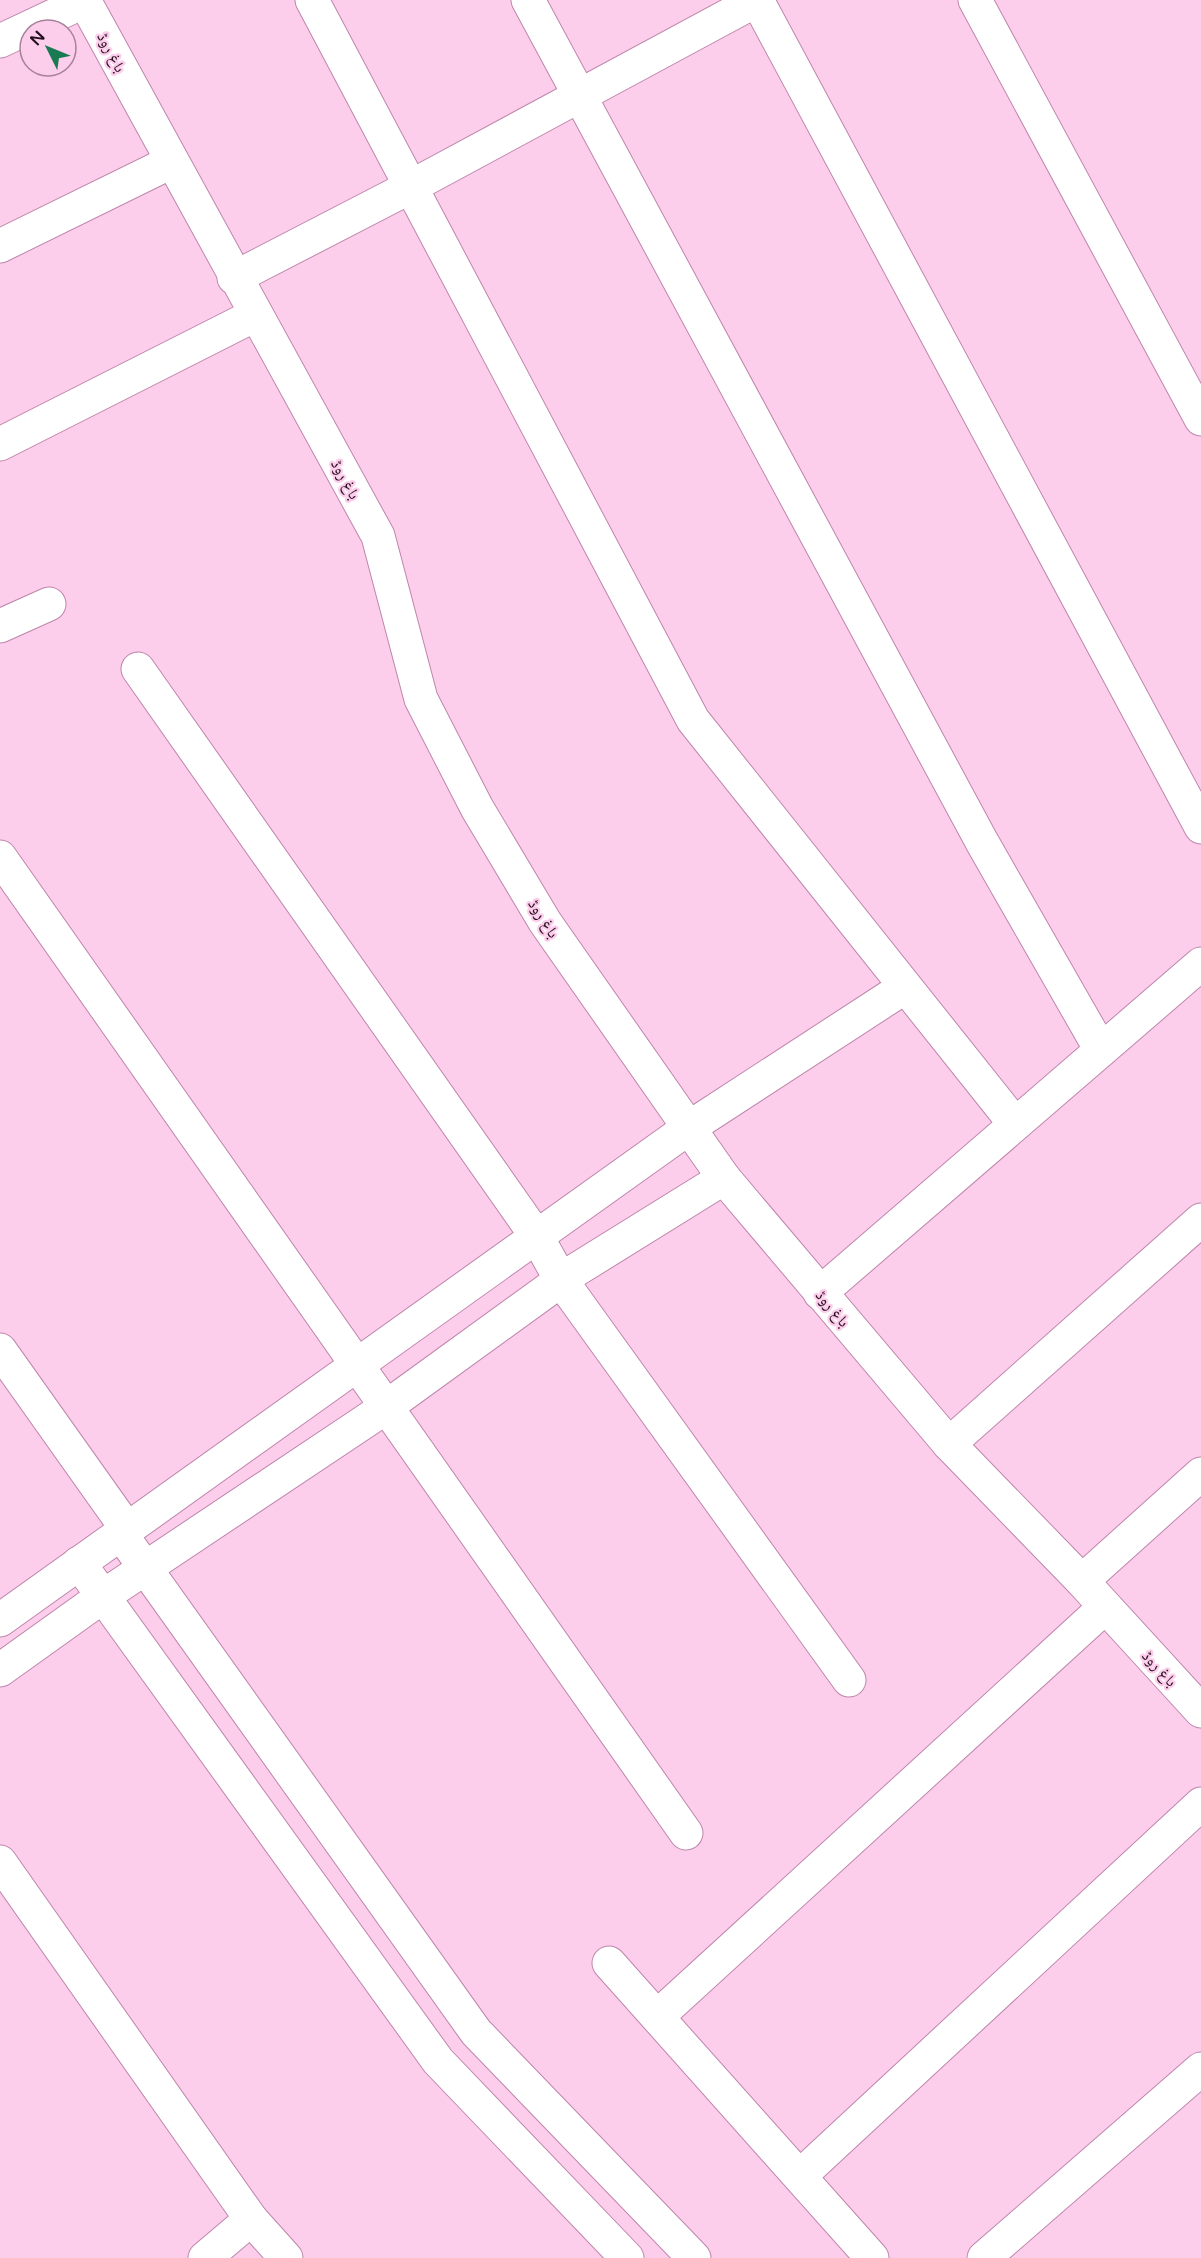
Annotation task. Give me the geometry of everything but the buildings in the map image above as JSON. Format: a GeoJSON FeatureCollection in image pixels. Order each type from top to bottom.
{"type":"FeatureCollection","features":[{"type":"Feature","properties":{"kind":"street"},"geometry":{"type":"LineString","coordinates":[[312,0],[693,720],[1015,1124]]}},
{"type":"Feature","properties":{"kind":"street"},"geometry":{"type":"LineString","coordinates":[[528,0],[982,842],[1101,1050]]}},
{"type":"Feature","properties":{"kind":"street"},"geometry":{"type":"LineString","coordinates":[[234,278],[412,186],[757,0],[1201,827]]}},
{"type":"Feature","properties":{"kind":"street"},"geometry":{"type":"LineString","coordinates":[[975,0],[1201,419]]}},
{"type":"Feature","properties":{"kind":"street"},"geometry":{"type":"LineString","coordinates":[[0,41],[85,1]]}},
{"type":"Feature","properties":{"kind":"street","name":"باغ روڈ"},"geometry":{"type":"LineString","coordinates":[[85,1],[234,278],[378,536],[421,699],[477,808],[545,922],[724,1178],[949,1444],[1082,1581],[1104,1608],[1201,1711]]}},
{"type":"Feature","properties":{"kind":"street"},"geometry":{"type":"LineString","coordinates":[[0,246],[171,162]]}},
{"type":"Feature","properties":{"kind":"street"},"geometry":{"type":"LineString","coordinates":[[0,444],[255,315]]}},
{"type":"Feature","properties":{"kind":"street"},"geometry":{"type":"LineString","coordinates":[[0,626],[50,604]]}},
{"type":"Feature","properties":{"kind":"street"},"geometry":{"type":"LineString","coordinates":[[138,669],[537,1238],[561,1280],[849,1680]]}},
{"type":"Feature","properties":{"kind":"street"},"geometry":{"type":"LineString","coordinates":[[0,857],[686,1833]]}},
{"type":"Feature","properties":{"kind":"street"},"geometry":{"type":"LineString","coordinates":[[820,1293],[1201,964]]}},
{"type":"Feature","properties":{"kind":"street"},"geometry":{"type":"LineString","coordinates":[[0,1620],[690,1127],[905,987]]}},
{"type":"Feature","properties":{"kind":"street"},"geometry":{"type":"LineString","coordinates":[[0,1670],[102,1597],[388,1406],[561,1280],[724,1178]]}},
{"type":"Feature","properties":{"kind":"street"},"geometry":{"type":"LineString","coordinates":[[949,1444],[1201,1220]]}},
{"type":"Feature","properties":{"kind":"street"},"geometry":{"type":"LineString","coordinates":[[0,1350],[124,1531],[146,1568],[476,2032],[694,2258]]}},
{"type":"Feature","properties":{"kind":"street"},"geometry":{"type":"LineString","coordinates":[[1082,1581],[1201,1474]]}},
{"type":"Feature","properties":{"kind":"street"},"geometry":{"type":"LineString","coordinates":[[79,1563],[438,2061],[627,2258]]}},
{"type":"Feature","properties":{"kind":"street"},"geometry":{"type":"LineString","coordinates":[[658,2016],[1104,1608]]}},
{"type":"Feature","properties":{"kind":"street"},"geometry":{"type":"LineString","coordinates":[[800,2176],[1201,1804]]}},
{"type":"Feature","properties":{"kind":"street"},"geometry":{"type":"LineString","coordinates":[[0,1862],[251,2219],[286,2258]]}},
{"type":"Feature","properties":{"kind":"street"},"geometry":{"type":"LineString","coordinates":[[609,1963],[872,2258]]}},
{"type":"Feature","properties":{"kind":"street"},"geometry":{"type":"LineString","coordinates":[[438,2061],[476,2032]]}},
{"type":"Feature","properties":{"kind":"street"},"geometry":{"type":"LineString","coordinates":[[984,2258],[1201,2069]]}},
{"type":"Feature","properties":{"kind":"street"},"geometry":{"type":"LineString","coordinates":[[205,2258],[251,2219]]}}]}
